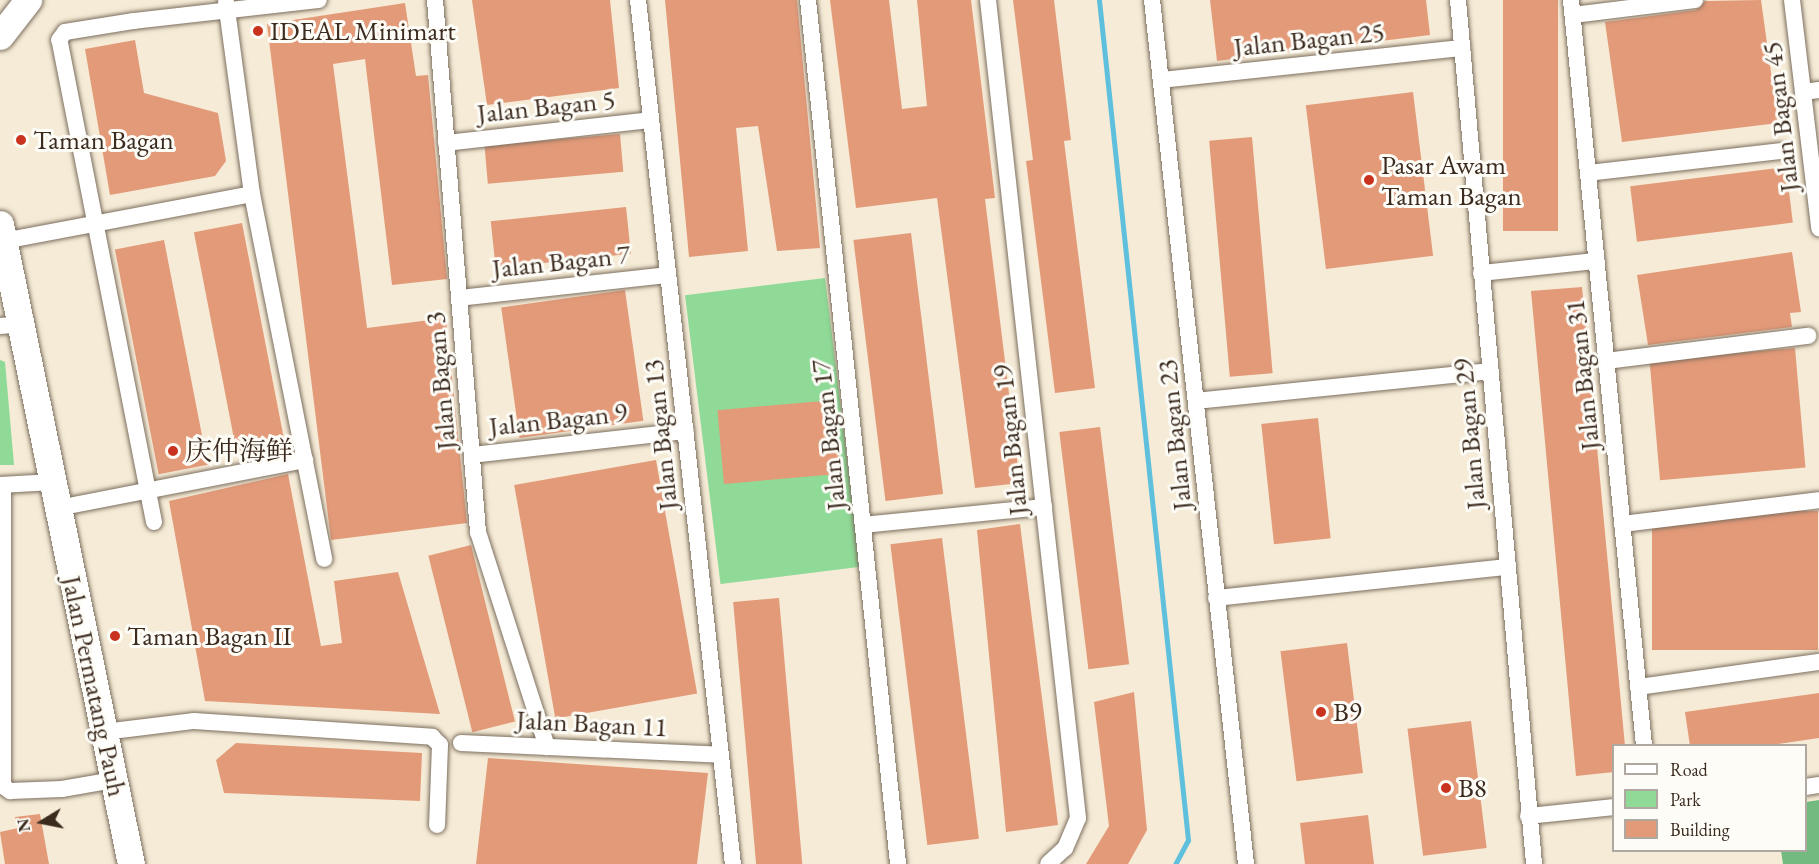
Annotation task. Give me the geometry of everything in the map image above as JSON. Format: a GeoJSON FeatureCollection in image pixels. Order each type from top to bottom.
{"type":"FeatureCollection","features":[{"type":"Feature","properties":{"kind":"main road"},"geometry":{"type":"LineString","coordinates":[[0,36],[28,0]]}},
{"type":"Feature","properties":{"kind":"main road","name":"Jalan Permatang Pauh"},"geometry":{"type":"LineString","coordinates":[[2,232],[10,325],[56,495],[132,864]]}},
{"type":"Feature","properties":{"kind":"street"},"geometry":{"type":"LineString","coordinates":[[154,522],[93,224],[59,40],[65,32],[226,5],[319,0]]}},
{"type":"Feature","properties":{"kind":"street","name":"Jalan Bagan 3"},"geometry":{"type":"LineString","coordinates":[[435,0],[472,454],[483,560],[547,747]]}},
{"type":"Feature","properties":{"kind":"street","name":"Jalan Bagan 13"},"geometry":{"type":"LineString","coordinates":[[638,0],[733,864]]}},
{"type":"Feature","properties":{"kind":"street","name":"Jalan Bagan 17"},"geometry":{"type":"LineString","coordinates":[[808,0],[898,864]]}},
{"type":"Feature","properties":{"kind":"street","name":"Jalan Bagan 19"},"geometry":{"type":"LineString","coordinates":[[987,0],[1078,818],[1065,848],[1048,864]]}},
{"type":"Feature","properties":{"kind":"street","name":"Jalan Bagan 23"},"geometry":{"type":"LineString","coordinates":[[1152,0],[1246,864]]}},
{"type":"Feature","properties":{"kind":"street","name":"Jalan Bagan 29"},"geometry":{"type":"LineString","coordinates":[[1458,0],[1506,567],[1534,864]]}},
{"type":"Feature","properties":{"kind":"street"},"geometry":{"type":"LineString","coordinates":[[1572,8],[1695,0]]}},
{"type":"Feature","properties":{"kind":"street","name":"Jalan Bagan 45"},"geometry":{"type":"LineString","coordinates":[[1792,0],[1811,91],[1819,228]]}},
{"type":"Feature","properties":{"kind":"street"},"geometry":{"type":"LineString","coordinates":[[226,5],[252,194],[324,559]]}},
{"type":"Feature","properties":{"kind":"street","name":"Jalan Bagan 31"},"geometry":{"type":"LineString","coordinates":[[1572,8],[1644,744]]}},
{"type":"Feature","properties":{"kind":"street","name":"Jalan Bagan 25"},"geometry":{"type":"LineString","coordinates":[[1161,80],[1462,48]]}},
{"type":"Feature","properties":{"kind":"street","name":"Jalan Bagan 5"},"geometry":{"type":"LineString","coordinates":[[447,143],[651,120]]}},
{"type":"Feature","properties":{"kind":"street"},"geometry":{"type":"LineString","coordinates":[[1588,173],[1781,151]]}},
{"type":"Feature","properties":{"kind":"street","name":"Jalan Permatang Pauh"},"geometry":{"type":"LineString","coordinates":[[2,232],[93,224],[252,194]]}},
{"type":"Feature","properties":{"kind":"street"},"geometry":{"type":"LineString","coordinates":[[1482,273],[1596,261]]}},
{"type":"Feature","properties":{"kind":"street","name":"Jalan Bagan 7"},"geometry":{"type":"LineString","coordinates":[[459,298],[668,275]]}},
{"type":"Feature","properties":{"kind":"street"},"geometry":{"type":"LineString","coordinates":[[1606,362],[1808,336]]}},
{"type":"Feature","properties":{"kind":"street"},"geometry":{"type":"LineString","coordinates":[[1196,401],[1490,371]]}},
{"type":"Feature","properties":{"kind":"street","name":"Jalan Bagan 9"},"geometry":{"type":"LineString","coordinates":[[472,454],[686,431]]}},
{"type":"Feature","properties":{"kind":"street"},"geometry":{"type":"LineString","coordinates":[[114,780],[10,791],[2,782],[2,485],[56,495],[148,490],[305,460]]}},
{"type":"Feature","properties":{"kind":"street"},"geometry":{"type":"LineString","coordinates":[[1622,524],[1819,500]]}},
{"type":"Feature","properties":{"kind":"street"},"geometry":{"type":"LineString","coordinates":[[863,525],[1044,507]]}},
{"type":"Feature","properties":{"kind":"street"},"geometry":{"type":"LineString","coordinates":[[1216,598],[1506,567]]}},
{"type":"Feature","properties":{"kind":"street"},"geometry":{"type":"LineString","coordinates":[[1638,687],[1819,662]]}},
{"type":"Feature","properties":{"kind":"street"},"geometry":{"type":"LineString","coordinates":[[104,732],[194,722],[432,737],[440,745],[437,825]]}},
{"type":"Feature","properties":{"kind":"street","name":"Jalan Bagan 11"},"geometry":{"type":"LineString","coordinates":[[461,742],[721,755]]}},
{"type":"Feature","properties":{"kind":"street"},"geometry":{"type":"LineString","coordinates":[[1528,816],[1612,807]]}},
{"type":"Feature","properties":{"kind":"green space"},"geometry":{"type":"Polygon","coordinates":[[[825,278],[860,567],[721,584],[685,295],[825,278]]]}},
{"type":"Feature","properties":{"kind":"green space"},"geometry":{"type":"Polygon","coordinates":[[[0,360],[5,362],[14,465],[0,465],[0,360]]]}},
{"type":"Feature","properties":{"kind":"green space"},"geometry":{"type":"Polygon","coordinates":[[[1819,800],[1819,864],[1783,864],[1781,852],[1807,852],[1807,802],[1819,800]]]}},
{"type":"Feature","properties":{"kind":"building"},"geometry":{"type":"Polygon","coordinates":[[[472,0],[610,0],[619,88],[487,105],[472,0]]]}},
{"type":"Feature","properties":{"kind":"building"},"geometry":{"type":"Polygon","coordinates":[[[665,0],[797,0],[820,248],[777,251],[758,126],[736,128],[748,251],[689,257],[665,0]]]}},
{"type":"Feature","properties":{"kind":"building"},"geometry":{"type":"Polygon","coordinates":[[[830,0],[889,0],[902,109],[927,106],[917,0],[971,0],[995,198],[985,199],[1020,483],[975,488],[937,198],[856,208],[830,0]]]}},
{"type":"Feature","properties":{"kind":"building"},"geometry":{"type":"Polygon","coordinates":[[[1013,0],[1054,0],[1071,140],[1064,141],[1095,388],[1055,393],[1026,161],[1033,160],[1013,0]]]}},
{"type":"Feature","properties":{"kind":"building"},"geometry":{"type":"Polygon","coordinates":[[[1210,0],[1426,0],[1430,35],[1217,61],[1210,0]]]}},
{"type":"Feature","properties":{"kind":"building"},"geometry":{"type":"Polygon","coordinates":[[[1503,0],[1558,0],[1558,231],[1503,231],[1503,0]]]}},
{"type":"Feature","properties":{"kind":"building"},"geometry":{"type":"Polygon","coordinates":[[[1761,0],[1778,123],[1622,142],[1605,22],[1696,10],[1705,1],[1761,0]]]}},
{"type":"Feature","properties":{"kind":"building"},"geometry":{"type":"Polygon","coordinates":[[[405,3],[416,76],[428,75],[447,279],[392,285],[365,59],[333,64],[367,328],[446,318],[467,523],[331,540],[267,24],[405,3]]]}},
{"type":"Feature","properties":{"kind":"building"},"geometry":{"type":"Polygon","coordinates":[[[135,40],[144,93],[218,113],[226,161],[215,176],[110,195],[85,49],[135,40]]]}},
{"type":"Feature","properties":{"kind":"building","name":"Pasar Awam Taman Bagan"},"geometry":{"type":"Polygon","coordinates":[[[1413,92],[1433,256],[1326,269],[1306,105],[1413,92]]]}},
{"type":"Feature","properties":{"kind":"building"},"geometry":{"type":"Polygon","coordinates":[[[620,134],[623,172],[488,184],[485,146],[620,134]]]}},
{"type":"Feature","properties":{"kind":"building"},"geometry":{"type":"Polygon","coordinates":[[[1252,137],[1273,373],[1230,377],[1209,141],[1252,137]]]}},
{"type":"Feature","properties":{"kind":"building"},"geometry":{"type":"Polygon","coordinates":[[[1786,167],[1793,223],[1637,242],[1630,186],[1786,167]]]}},
{"type":"Feature","properties":{"kind":"building"},"geometry":{"type":"Polygon","coordinates":[[[626,207],[631,254],[496,268],[491,221],[626,207]]]}},
{"type":"Feature","properties":{"kind":"building"},"geometry":{"type":"Polygon","coordinates":[[[242,223],[286,447],[237,456],[194,232],[242,223]]]}},
{"type":"Feature","properties":{"kind":"building"},"geometry":{"type":"Polygon","coordinates":[[[911,233],[943,494],[885,501],[853,240],[911,233]]]}},
{"type":"Feature","properties":{"kind":"building"},"geometry":{"type":"Polygon","coordinates":[[[164,240],[208,465],[159,474],[115,250],[164,240]]]}},
{"type":"Feature","properties":{"kind":"building"},"geometry":{"type":"Polygon","coordinates":[[[1792,252],[1801,312],[1790,313],[1792,327],[1648,345],[1637,275],[1792,252]]]}},
{"type":"Feature","properties":{"kind":"building"},"geometry":{"type":"Polygon","coordinates":[[[1582,287],[1625,744],[1612,744],[1612,772],[1576,776],[1531,291],[1582,287]]]}},
{"type":"Feature","properties":{"kind":"building"},"geometry":{"type":"Polygon","coordinates":[[[625,290],[643,421],[520,438],[501,307],[625,290]]]}},
{"type":"Feature","properties":{"kind":"building"},"geometry":{"type":"Polygon","coordinates":[[[1795,348],[1805,468],[1660,480],[1650,361],[1795,348]]]}},
{"type":"Feature","properties":{"kind":"building"},"geometry":{"type":"Polygon","coordinates":[[[834,400],[840,474],[724,484],[717,410],[834,400]]]}},
{"type":"Feature","properties":{"kind":"building"},"geometry":{"type":"Polygon","coordinates":[[[1318,418],[1331,538],[1274,544],[1261,424],[1318,418]]]}},
{"type":"Feature","properties":{"kind":"building"},"geometry":{"type":"Polygon","coordinates":[[[1100,427],[1129,664],[1088,669],[1059,432],[1100,427]]]}},
{"type":"Feature","properties":{"kind":"building"},"geometry":{"type":"Polygon","coordinates":[[[656,460],[697,693],[555,718],[514,485],[656,460]]]}},
{"type":"Feature","properties":{"kind":"building"},"geometry":{"type":"Polygon","coordinates":[[[288,474],[321,646],[342,643],[334,581],[398,572],[440,714],[205,701],[169,501],[288,474]]]}},
{"type":"Feature","properties":{"kind":"building"},"geometry":{"type":"Polygon","coordinates":[[[1652,511],[1818,511],[1818,650],[1652,650],[1652,511]]]}},
{"type":"Feature","properties":{"kind":"building"},"geometry":{"type":"Polygon","coordinates":[[[1020,524],[1058,825],[1006,832],[977,530],[1020,524]]]}},
{"type":"Feature","properties":{"kind":"building"},"geometry":{"type":"Polygon","coordinates":[[[942,538],[979,839],[927,845],[890,544],[942,538]]]}},
{"type":"Feature","properties":{"kind":"building"},"geometry":{"type":"Polygon","coordinates":[[[471,545],[515,722],[472,732],[428,556],[471,545]]]}},
{"type":"Feature","properties":{"kind":"building"},"geometry":{"type":"Polygon","coordinates":[[[779,598],[802,864],[756,864],[733,602],[779,598]]]}},
{"type":"Feature","properties":{"kind":"building","name":"B9"},"geometry":{"type":"Polygon","coordinates":[[[1347,643],[1363,773],[1296,781],[1280,651],[1347,643]]]}},
{"type":"Feature","properties":{"kind":"building"},"geometry":{"type":"Polygon","coordinates":[[[1134,692],[1147,830],[1128,864],[1086,864],[1109,826],[1094,702],[1134,692]]]}},
{"type":"Feature","properties":{"kind":"building"},"geometry":{"type":"Polygon","coordinates":[[[1819,693],[1819,738],[1778,744],[1690,744],[1685,712],[1819,693]]]}},
{"type":"Feature","properties":{"kind":"building","name":"B8"},"geometry":{"type":"Polygon","coordinates":[[[1471,721],[1487,848],[1423,856],[1407,729],[1471,721]]]}},
{"type":"Feature","properties":{"kind":"building"},"geometry":{"type":"Polygon","coordinates":[[[236,743],[422,753],[420,801],[224,793],[216,760],[236,743]]]}},
{"type":"Feature","properties":{"kind":"building"},"geometry":{"type":"Polygon","coordinates":[[[488,758],[708,773],[697,864],[476,864],[488,758]]]}},
{"type":"Feature","properties":{"kind":"building"},"geometry":{"type":"Polygon","coordinates":[[[40,814],[49,864],[5,864],[0,832],[18,828],[15,817],[40,814]]]}},
{"type":"Feature","properties":{"kind":"building"},"geometry":{"type":"Polygon","coordinates":[[[1368,815],[1374,864],[1305,864],[1300,823],[1368,815]]]}},
{"type":"Feature","properties":{"kind":"waterway"},"geometry":{"type":"LineString","coordinates":[[1099,0],[1188,840],[1175,864]]}},
{"type":"Feature","properties":{"kind":"place","name":"IDEAL Minimart"},"geometry":{"type":"Point","coordinates":[258,31]}},
{"type":"Feature","properties":{"kind":"place","name":"Taman Bagan"},"geometry":{"type":"Point","coordinates":[21,140]}},
{"type":"Feature","properties":{"kind":"place","name":"Pasar Awam Taman Bagan"},"geometry":{"type":"Point","coordinates":[1369,180]}},
{"type":"Feature","properties":{"kind":"place","name":"庆仲海鲜"},"geometry":{"type":"Point","coordinates":[173,451]}},
{"type":"Feature","properties":{"kind":"place","name":"Taman Bagan II"},"geometry":{"type":"Point","coordinates":[115,636]}},
{"type":"Feature","properties":{"kind":"place","name":"B9"},"geometry":{"type":"Point","coordinates":[1321,712]}},
{"type":"Feature","properties":{"kind":"place","name":"B8"},"geometry":{"type":"Point","coordinates":[1446,788]}}]}
